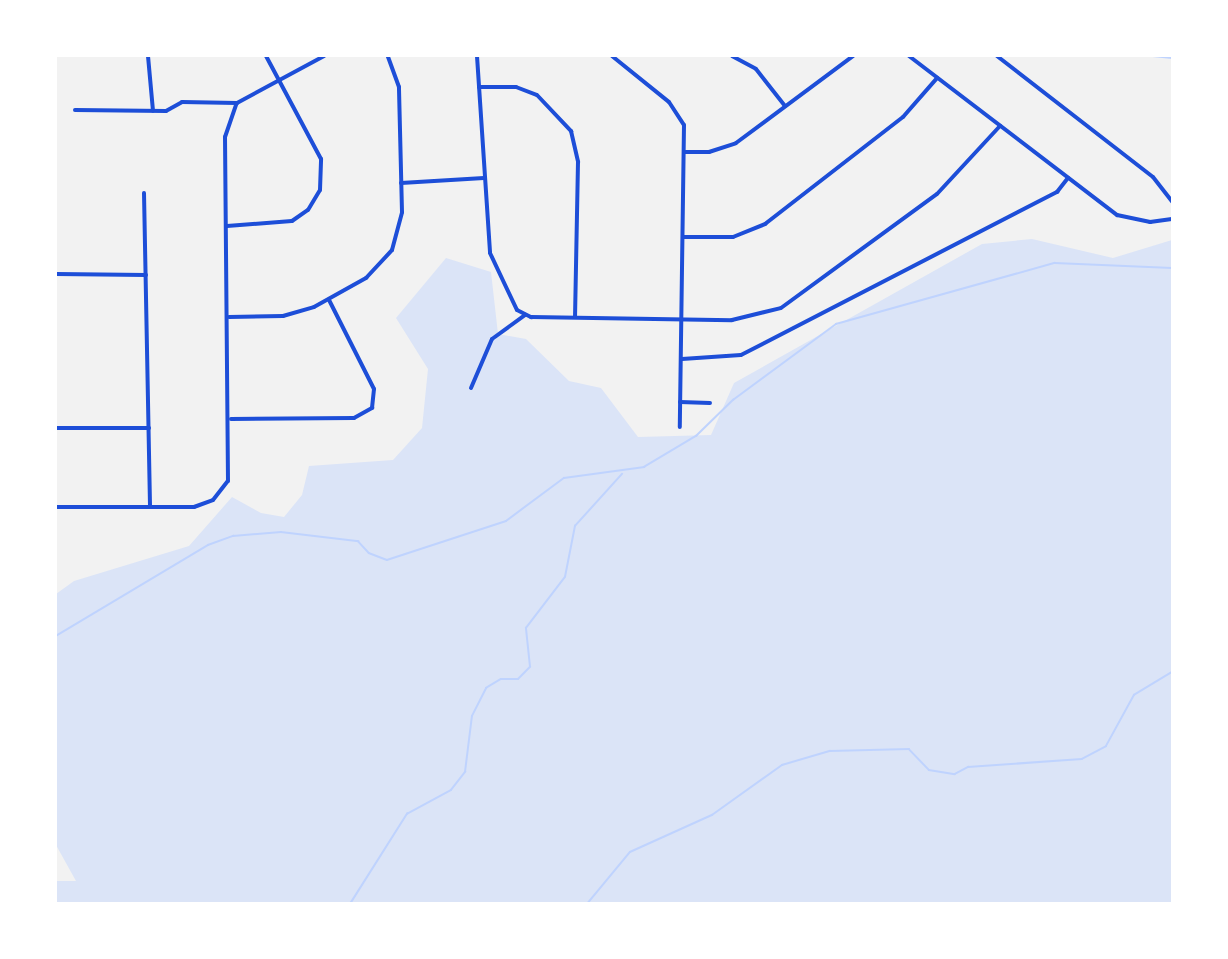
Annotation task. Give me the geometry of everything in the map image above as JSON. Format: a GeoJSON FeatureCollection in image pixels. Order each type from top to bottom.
{"type":"FeatureCollection","features":[{"type":"Feature","properties":{"kind":"street"},"geometry":{"type":"LineString","coordinates":[[148,56],[153,111]]}},
{"type":"Feature","properties":{"kind":"street"},"geometry":{"type":"LineString","coordinates":[[227,226],[286,224],[318,197],[321,159],[266,56]]}},
{"type":"Feature","properties":{"kind":"street"},"geometry":{"type":"LineString","coordinates":[[75,111],[153,111],[182,102],[237,103],[324,56]]}},
{"type":"Feature","properties":{"kind":"street"},"geometry":{"type":"LineString","coordinates":[[229,317],[284,316],[329,300],[374,272],[392,250],[402,217],[399,87],[388,56]]}},
{"type":"Feature","properties":{"kind":"street"},"geometry":{"type":"LineString","coordinates":[[477,56],[490,253],[515,308],[525,315],[682,320],[745,319],[803,297],[937,194],[1000,126]]}},
{"type":"Feature","properties":{"kind":"street"},"geometry":{"type":"LineString","coordinates":[[612,56],[678,112],[685,152],[680,427]]}},
{"type":"Feature","properties":{"kind":"street"},"geometry":{"type":"LineString","coordinates":[[732,56],[756,69],[785,106]]}},
{"type":"Feature","properties":{"kind":"street"},"geometry":{"type":"LineString","coordinates":[[685,152],[730,146],[853,56]]}},
{"type":"Feature","properties":{"kind":"street"},"geometry":{"type":"LineString","coordinates":[[909,56],[1125,219],[1173,219]]}},
{"type":"Feature","properties":{"kind":"street"},"geometry":{"type":"LineString","coordinates":[[997,56],[1153,177],[1173,201]]}},
{"type":"Feature","properties":{"kind":"street"},"geometry":{"type":"LineString","coordinates":[[684,237],[728,238],[765,224],[903,117],[937,77]]}},
{"type":"Feature","properties":{"kind":"street"},"geometry":{"type":"LineString","coordinates":[[479,87],[516,87],[537,95],[571,131],[578,162],[575,317]]}},
{"type":"Feature","properties":{"kind":"street"},"geometry":{"type":"LineString","coordinates":[[56,507],[194,507],[218,496],[230,473],[226,127],[237,103]]}},
{"type":"Feature","properties":{"kind":"street"},"geometry":{"type":"LineString","coordinates":[[401,183],[484,178]]}},
{"type":"Feature","properties":{"kind":"street"},"geometry":{"type":"LineString","coordinates":[[681,359],[741,355],[1057,192],[1068,178]]}},
{"type":"Feature","properties":{"kind":"street"},"geometry":{"type":"LineString","coordinates":[[144,193],[150,507]]}},
{"type":"Feature","properties":{"kind":"street"},"geometry":{"type":"LineString","coordinates":[[56,274],[146,275]]}},
{"type":"Feature","properties":{"kind":"street"},"geometry":{"type":"LineString","coordinates":[[231,419],[354,418],[372,408],[374,389],[329,300]]}},
{"type":"Feature","properties":{"kind":"street"},"geometry":{"type":"LineString","coordinates":[[471,388],[492,339],[525,315]]}},
{"type":"Feature","properties":{"kind":"street"},"geometry":{"type":"LineString","coordinates":[[680,402],[710,403]]}},
{"type":"Feature","properties":{"kind":"street"},"geometry":{"type":"LineString","coordinates":[[56,428],[149,428]]}},
{"type":"Feature","properties":{"kind":"shaded area"},"geometry":{"type":"Polygon","coordinates":[[[1032,239],[1113,258],[1172,240],[1172,903],[56,904],[56,881],[76,881],[56,845],[56,594],[74,581],[189,546],[232,497],[261,513],[284,517],[302,495],[309,466],[393,460],[422,428],[428,369],[396,318],[446,258],[491,272],[498,334],[526,339],[569,381],[601,388],[638,437],[711,435],[734,383],[982,244],[1032,239]]]}},
{"type":"Feature","properties":{"kind":"waterway"},"geometry":{"type":"LineString","coordinates":[[1153,56],[1172,58]]}},
{"type":"Feature","properties":{"kind":"waterway"},"geometry":{"type":"LineString","coordinates":[[56,636],[208,545],[233,536],[281,532],[358,541],[369,553],[387,560],[506,521],[564,478],[644,467],[696,436],[733,400],[836,324],[1055,263],[1172,268]]}},
{"type":"Feature","properties":{"kind":"waterway"},"geometry":{"type":"LineString","coordinates":[[350,904],[407,814],[451,790],[465,772],[472,716],[486,688],[501,679],[518,679],[530,667],[526,628],[565,577],[575,526],[622,474]]}},
{"type":"Feature","properties":{"kind":"waterway"},"geometry":{"type":"LineString","coordinates":[[587,904],[630,852],[712,815],[782,765],[830,751],[909,749],[929,770],[955,774],[968,767],[1082,759],[1106,746],[1134,695],[1172,672]]}}]}
